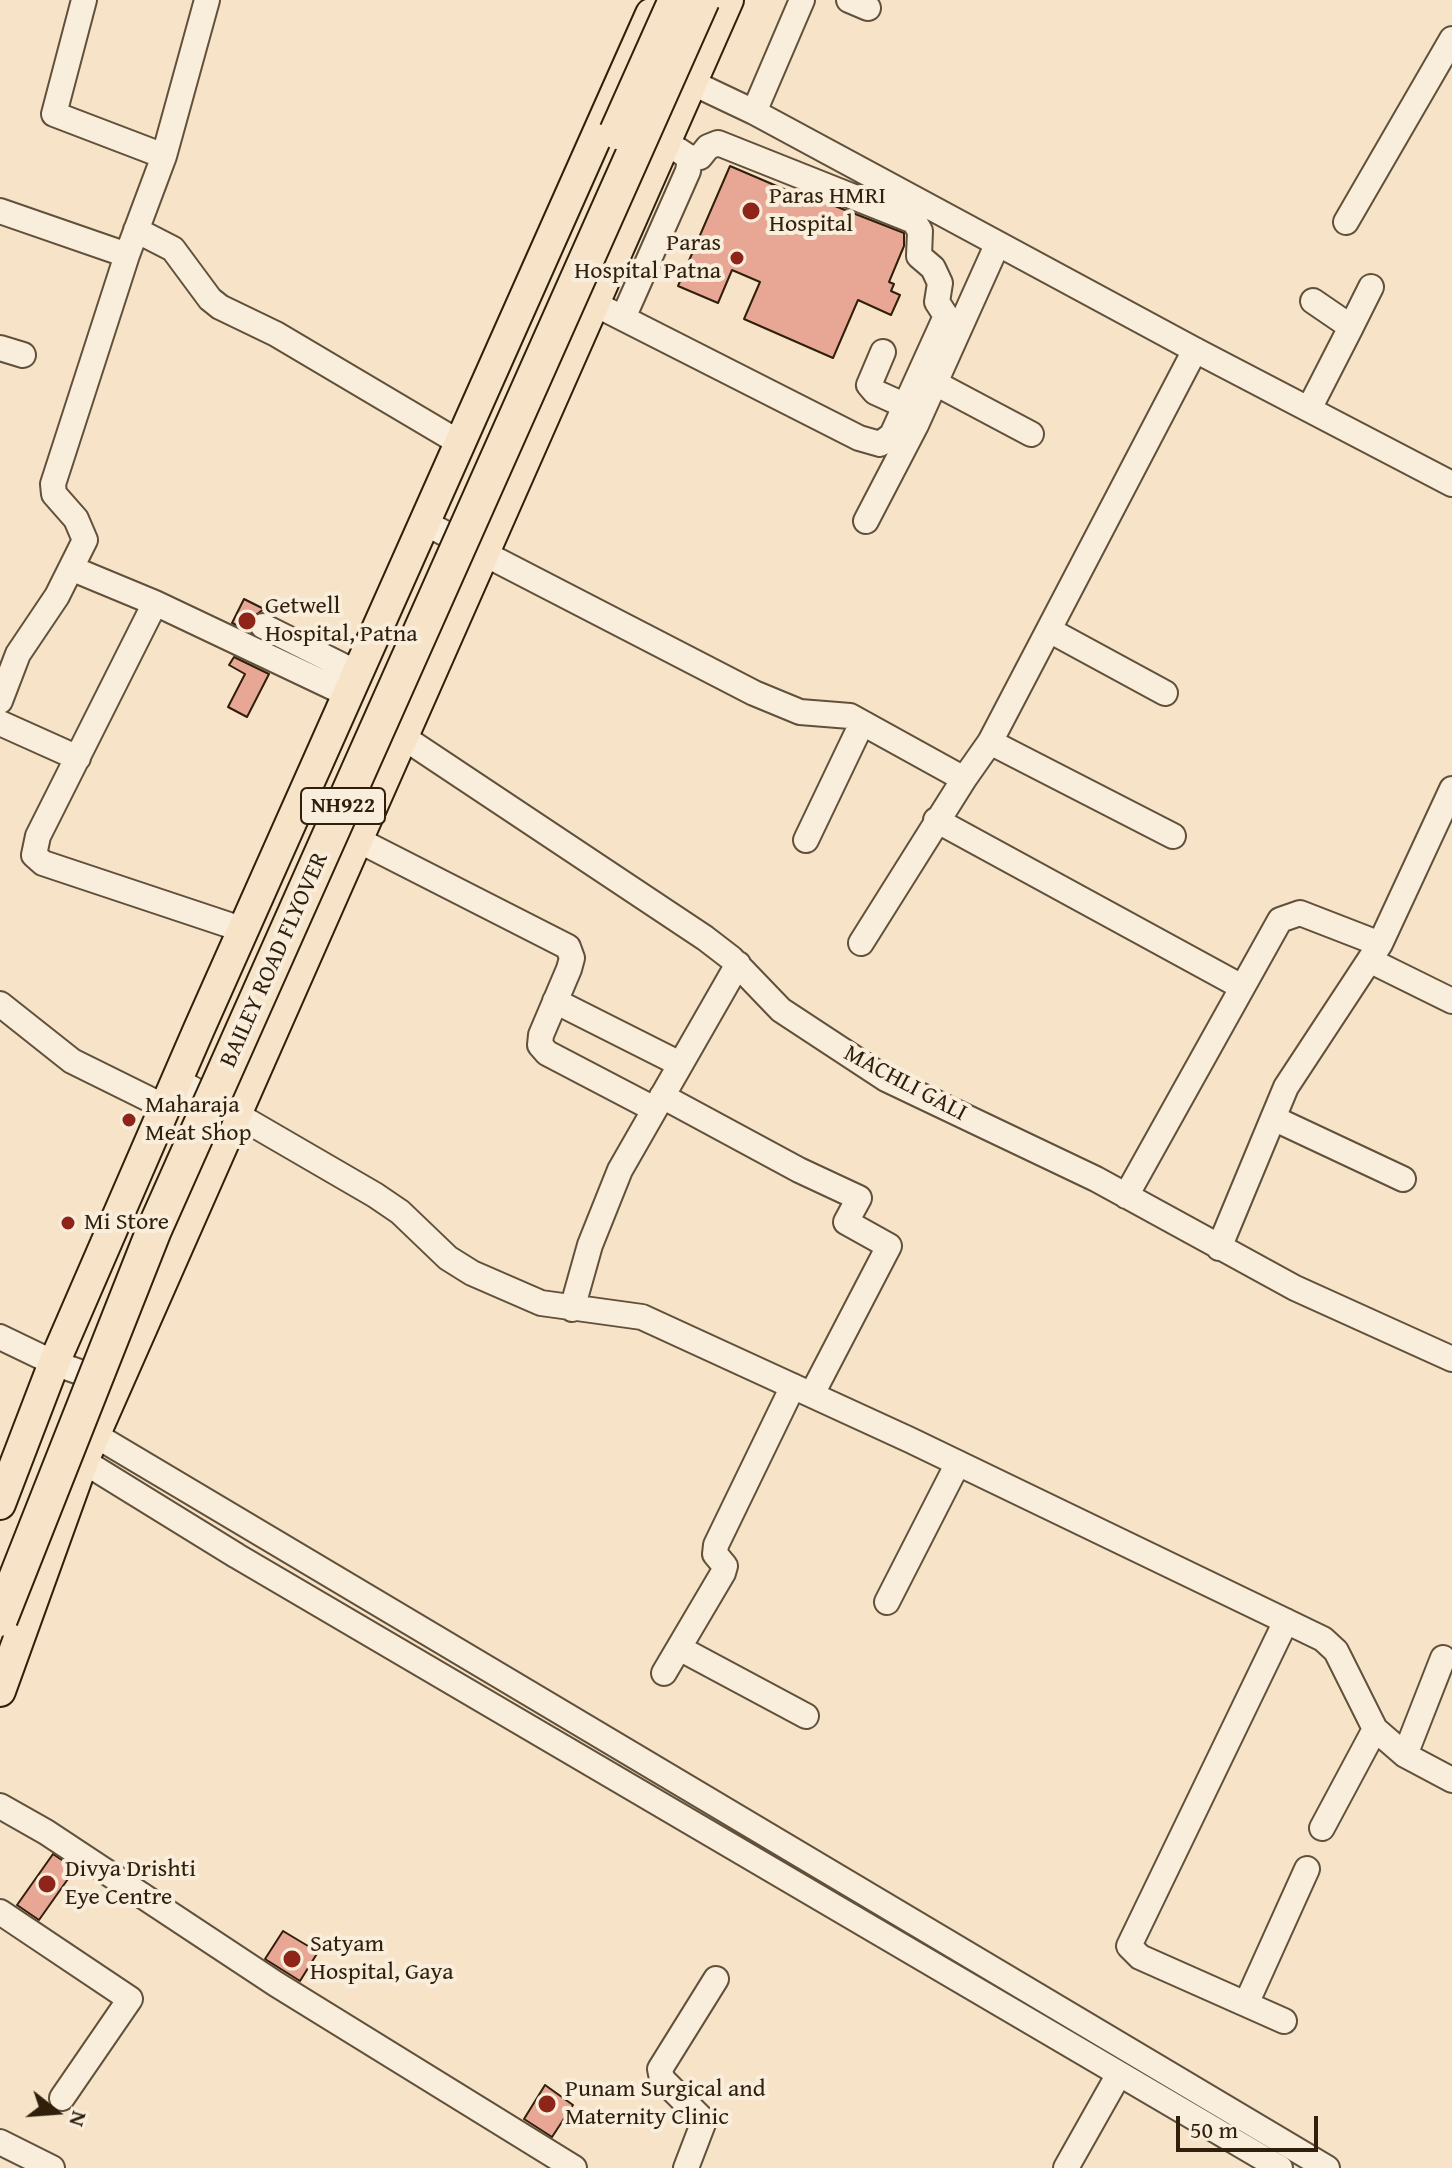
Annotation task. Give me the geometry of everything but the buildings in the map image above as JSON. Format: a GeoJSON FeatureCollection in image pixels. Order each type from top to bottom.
{"type":"FeatureCollection","features":[{"type":"Feature","properties":{"kind":"highway","name":"BAILEY ROAD FLYOVER"},"geometry":{"type":"LineString","coordinates":[[0,1561],[135,1224],[676,0]]}},
{"type":"Feature","properties":{"kind":"highway","name":"BAILEY ROAD FLYOVER"},"geometry":{"type":"LineString","coordinates":[[0,1619],[154,1230],[702,0]]}},
{"type":"Feature","properties":{"kind":"main road"},"geometry":{"type":"LineString","coordinates":[[0,1504],[54,1363],[171,1094],[658,0]]}},
{"type":"Feature","properties":{"kind":"main road"},"geometry":{"type":"LineString","coordinates":[[3,1676],[89,1448],[593,303],[678,151],[692,84],[728,0]]}},
{"type":"Feature","properties":{"kind":"main road"},"geometry":{"type":"LineString","coordinates":[[354,684],[417,703]]}},
{"type":"Feature","properties":{"kind":"street"},"geometry":{"type":"LineString","coordinates":[[84,0],[54,114],[164,156]]}},
{"type":"Feature","properties":{"kind":"street"},"geometry":{"type":"LineString","coordinates":[[0,701],[9,651],[73,569],[85,540],[76,519],[54,494],[53,484],[127,255],[164,156],[207,0]]}},
{"type":"Feature","properties":{"kind":"street"},"geometry":{"type":"LineString","coordinates":[[754,112],[802,0]]}},
{"type":"Feature","properties":{"kind":"street"},"geometry":{"type":"LineString","coordinates":[[1346,222],[1452,39]]}},
{"type":"Feature","properties":{"kind":"street"},"geometry":{"type":"LineString","coordinates":[[635,50],[692,84],[754,112],[997,245],[1452,484]]}},
{"type":"Feature","properties":{"kind":"street"},"geometry":{"type":"LineString","coordinates":[[593,303],[875,444],[888,440],[946,316],[937,302],[940,283],[933,268],[919,256],[920,231],[914,221],[718,143],[708,147],[700,157],[678,151]]}},
{"type":"Feature","properties":{"kind":"street"},"geometry":{"type":"LineString","coordinates":[[623,318],[688,171],[678,151]]}},
{"type":"Feature","properties":{"kind":"street"},"geometry":{"type":"LineString","coordinates":[[0,211],[127,255]]}},
{"type":"Feature","properties":{"kind":"street"},"geometry":{"type":"LineString","coordinates":[[136,230],[173,249],[210,299],[220,307],[276,334],[460,443]]}},
{"type":"Feature","properties":{"kind":"street"},"geometry":{"type":"LineString","coordinates":[[866,521],[935,383],[997,245]]}},
{"type":"Feature","properties":{"kind":"street"},"geometry":{"type":"LineString","coordinates":[[1310,407],[1371,287]]}},
{"type":"Feature","properties":{"kind":"street"},"geometry":{"type":"LineString","coordinates":[[1313,301],[1351,327]]}},
{"type":"Feature","properties":{"kind":"street"},"geometry":{"type":"LineString","coordinates":[[861,943],[936,820],[990,742],[1195,350]]}},
{"type":"Feature","properties":{"kind":"street"},"geometry":{"type":"LineString","coordinates":[[883,352],[869,385],[875,392],[906,406]]}},
{"type":"Feature","properties":{"kind":"street"},"geometry":{"type":"LineString","coordinates":[[935,383],[1031,434]]}},
{"type":"Feature","properties":{"kind":"street"},"geometry":{"type":"LineString","coordinates":[[425,523],[786,708],[811,714],[841,713],[964,779]]}},
{"type":"Feature","properties":{"kind":"street"},"geometry":{"type":"LineString","coordinates":[[73,569],[354,684]]}},
{"type":"Feature","properties":{"kind":"street"},"geometry":{"type":"LineString","coordinates":[[155,603],[38,836],[34,848],[36,859],[244,930]]}},
{"type":"Feature","properties":{"kind":"street"},"geometry":{"type":"LineString","coordinates":[[263,626],[354,684]]}},
{"type":"Feature","properties":{"kind":"street"},"geometry":{"type":"LineString","coordinates":[[1049,630],[1165,693]]}},
{"type":"Feature","properties":{"kind":"street"},"geometry":{"type":"LineString","coordinates":[[0,723],[78,758]]}},
{"type":"Feature","properties":{"kind":"street"},"geometry":{"type":"LineString","coordinates":[[806,840],[862,723]]}},
{"type":"Feature","properties":{"kind":"street","name":"MACHLI GALI"},"geometry":{"type":"LineString","coordinates":[[403,737],[705,938],[738,964],[781,1010],[874,1072],[1126,1196],[1295,1288],[1452,1359]]}},
{"type":"Feature","properties":{"kind":"street"},"geometry":{"type":"LineString","coordinates":[[990,742],[1173,836]]}},
{"type":"Feature","properties":{"kind":"street"},"geometry":{"type":"LineString","coordinates":[[1219,1248],[1286,1087],[1375,953],[1452,789]]}},
{"type":"Feature","properties":{"kind":"street"},"geometry":{"type":"LineString","coordinates":[[936,820],[1242,987]]}},
{"type":"Feature","properties":{"kind":"street"},"geometry":{"type":"LineString","coordinates":[[358,840],[568,947],[572,958],[541,1035],[543,1050],[859,1198],[846,1222],[889,1246],[802,1390],[716,1545],[715,1554],[725,1566],[723,1573],[664,1673]]}},
{"type":"Feature","properties":{"kind":"street"},"geometry":{"type":"LineString","coordinates":[[1126,1196],[1280,920],[1292,913],[1309,915],[1452,1001]]}},
{"type":"Feature","properties":{"kind":"street"},"geometry":{"type":"LineString","coordinates":[[572,1309],[610,1191],[738,964]]}},
{"type":"Feature","properties":{"kind":"street"},"geometry":{"type":"LineString","coordinates":[[555,1001],[680,1064]]}},
{"type":"Feature","properties":{"kind":"street"},"geometry":{"type":"LineString","coordinates":[[0,1004],[72,1061],[238,1114],[388,1203],[448,1258],[472,1273],[518,1295],[572,1309],[642,1317],[958,1463],[1323,1639],[1336,1651],[1375,1729],[1405,1755],[1452,1780]]}},
{"type":"Feature","properties":{"kind":"street"},"geometry":{"type":"LineString","coordinates":[[1273,1118],[1403,1179]]}},
{"type":"Feature","properties":{"kind":"street"},"geometry":{"type":"LineString","coordinates":[[0,1337],[54,1363],[117,1385]]}},
{"type":"Feature","properties":{"kind":"street"},"geometry":{"type":"LineString","coordinates":[[89,1448],[250,1564],[1280,2168]]}},
{"type":"Feature","properties":{"kind":"street"},"geometry":{"type":"LineString","coordinates":[[89,1448],[1327,2168]]}},
{"type":"Feature","properties":{"kind":"street"},"geometry":{"type":"LineString","coordinates":[[887,1602],[958,1463]]}},
{"type":"Feature","properties":{"kind":"street"},"geometry":{"type":"LineString","coordinates":[[1284,2021],[1140,1957],[1129,1946],[1286,1621]]}},
{"type":"Feature","properties":{"kind":"street"},"geometry":{"type":"LineString","coordinates":[[679,1648],[806,1716]]}},
{"type":"Feature","properties":{"kind":"street"},"geometry":{"type":"LineString","coordinates":[[1405,1755],[1443,1658]]}},
{"type":"Feature","properties":{"kind":"street"},"geometry":{"type":"LineString","coordinates":[[1322,1828],[1375,1729]]}},
{"type":"Feature","properties":{"kind":"street"},"geometry":{"type":"LineString","coordinates":[[0,1806],[46,1832],[276,1984],[574,2168]]}},
{"type":"Feature","properties":{"kind":"street"},"geometry":{"type":"LineString","coordinates":[[1246,2004],[1307,1869]]}},
{"type":"Feature","properties":{"kind":"street"},"geometry":{"type":"LineString","coordinates":[[0,1912],[130,1999],[62,2098]]}},
{"type":"Feature","properties":{"kind":"street"},"geometry":{"type":"LineString","coordinates":[[686,2168],[704,2121],[662,2079],[660,2069],[716,1979]]}},
{"type":"Feature","properties":{"kind":"street"},"geometry":{"type":"LineString","coordinates":[[1066,2168],[1119,2074]]}},
{"type":"Feature","properties":{"kind":"street"},"geometry":{"type":"LineString","coordinates":[[0,2142],[52,2168]]}},
{"type":"Feature","properties":{"kind":"place","name":"Paras HMRI Hospital"},"geometry":{"type":"Point","coordinates":[751,211]}},
{"type":"Feature","properties":{"kind":"place","name":"Paras Hospital Patna"},"geometry":{"type":"Point","coordinates":[737,258]}},
{"type":"Feature","properties":{"kind":"place","name":"Getwell Hospital, Patna"},"geometry":{"type":"Point","coordinates":[247,621]}},
{"type":"Feature","properties":{"kind":"place","name":"Maharaja Meat Shop"},"geometry":{"type":"Point","coordinates":[129,1120]}},
{"type":"Feature","properties":{"kind":"place","name":"Mi Store"},"geometry":{"type":"Point","coordinates":[68,1223]}},
{"type":"Feature","properties":{"kind":"place","name":"Divya Drishti Eye Centre"},"geometry":{"type":"Point","coordinates":[47,1884]}},
{"type":"Feature","properties":{"kind":"place","name":"Satyam Hospital, Gaya"},"geometry":{"type":"Point","coordinates":[292,1959]}},
{"type":"Feature","properties":{"kind":"place","name":"Punam Surgical and Maternity Clinic"},"geometry":{"type":"Point","coordinates":[547,2104]}}]}
